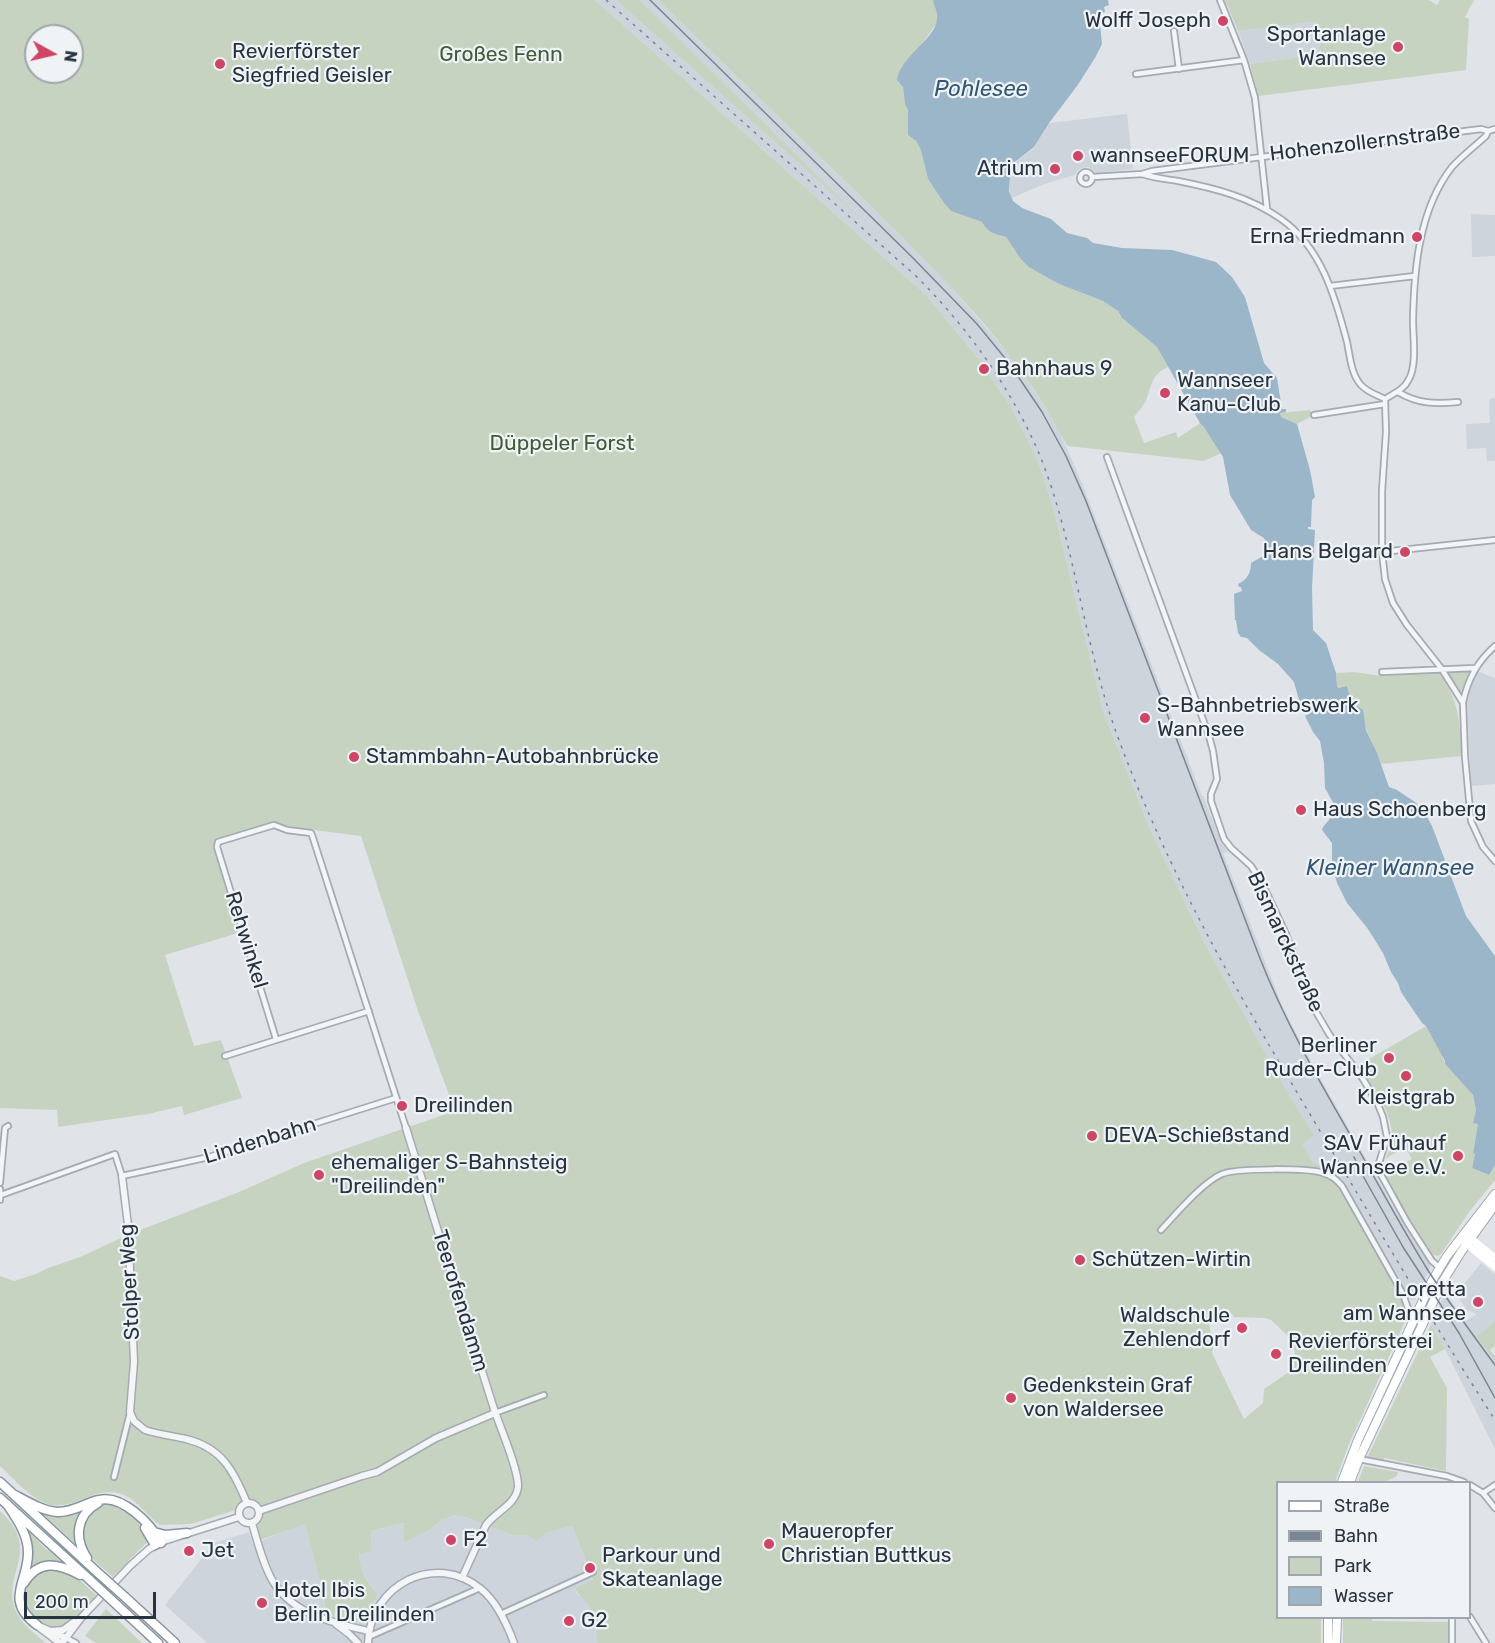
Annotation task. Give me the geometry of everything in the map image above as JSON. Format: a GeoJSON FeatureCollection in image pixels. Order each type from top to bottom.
{"type":"FeatureCollection","features":[{"type":"Feature","properties":{"kind":"highway"},"geometry":{"type":"LineString","coordinates":[[0,1482],[175,1643]]}},
{"type":"Feature","properties":{"kind":"highway"},"geometry":{"type":"LineString","coordinates":[[15,1495],[39,1507],[57,1512],[73,1510],[99,1500],[110,1499],[128,1507],[137,1515],[154,1532],[158,1544]]}},
{"type":"Feature","properties":{"kind":"highway"},"geometry":{"type":"LineString","coordinates":[[95,1570],[80,1544],[79,1525],[92,1506],[110,1499]]}},
{"type":"Feature","properties":{"kind":"highway"},"geometry":{"type":"LineString","coordinates":[[3,1501],[158,1643]]}},
{"type":"Feature","properties":{"kind":"highway"},"geometry":{"type":"LineString","coordinates":[[3,1501],[26,1538],[27,1565],[20,1600],[25,1614],[37,1625]]}},
{"type":"Feature","properties":{"kind":"highway"},"geometry":{"type":"LineString","coordinates":[[137,1515],[158,1544]]}},
{"type":"Feature","properties":{"kind":"highway"},"geometry":{"type":"LineString","coordinates":[[154,1532],[165,1535],[187,1533]]}},
{"type":"Feature","properties":{"kind":"highway"},"geometry":{"type":"LineString","coordinates":[[20,1591],[25,1580],[33,1572],[47,1565],[65,1567],[90,1580]]}},
{"type":"Feature","properties":{"kind":"main road"},"geometry":{"type":"LineString","coordinates":[[1343,1481],[1465,1239],[1495,1194]]}},
{"type":"Feature","properties":{"kind":"main road"},"geometry":{"type":"LineString","coordinates":[[1350,1481],[1355,1457],[1414,1319],[1440,1267],[1495,1205]]}},
{"type":"Feature","properties":{"kind":"main road"},"geometry":{"type":"LineString","coordinates":[[1465,1239],[1495,1258]]}},
{"type":"Feature","properties":{"kind":"main road"},"geometry":{"type":"LineString","coordinates":[[1483,1252],[1495,1267]]}},
{"type":"Feature","properties":{"kind":"main road"},"geometry":{"type":"LineString","coordinates":[[1328,1619],[1328,1643]]}},
{"type":"Feature","properties":{"kind":"main road"},"geometry":{"type":"LineString","coordinates":[[1336,1619],[1336,1643]]}},
{"type":"Feature","properties":{"kind":"street"},"geometry":{"type":"LineString","coordinates":[[1220,0],[1244,60],[1255,98],[1267,209]]}},
{"type":"Feature","properties":{"kind":"street"},"geometry":{"type":"LineString","coordinates":[[1174,31],[1179,69]]}},
{"type":"Feature","properties":{"kind":"street"},"geometry":{"type":"LineString","coordinates":[[1136,74],[1244,60]]}},
{"type":"Feature","properties":{"kind":"street","name":"Hohenzollernstraße"},"geometry":{"type":"LineString","coordinates":[[1092,177],[1142,174],[1261,156],[1495,129]]}},
{"type":"Feature","properties":{"kind":"street"},"geometry":{"type":"LineString","coordinates":[[1314,415],[1385,402],[1407,382],[1413,366],[1415,276],[1428,212],[1440,185],[1454,166],[1486,136],[1488,131]]}},
{"type":"Feature","properties":{"kind":"street"},"geometry":{"type":"LineString","coordinates":[[1142,174],[1223,191],[1267,209],[1284,221],[1321,264],[1340,314],[1354,374],[1366,390],[1385,402]]}},
{"type":"Feature","properties":{"kind":"street"},"geometry":{"type":"LineString","coordinates":[[1330,286],[1415,276]]}},
{"type":"Feature","properties":{"kind":"street"},"geometry":{"type":"LineString","coordinates":[[1398,392],[1419,402],[1432,404],[1458,402]]}},
{"type":"Feature","properties":{"kind":"street"},"geometry":{"type":"LineString","coordinates":[[1385,402],[1386,448],[1382,490],[1382,552],[1385,579],[1394,603],[1407,625],[1441,668],[1462,703]]}},
{"type":"Feature","properties":{"kind":"street","name":"Bismarckstraße"},"geometry":{"type":"LineString","coordinates":[[1107,457],[1214,751],[1216,781],[1211,801],[1224,839],[1251,866],[1263,883],[1286,934],[1315,1010],[1329,1034],[1363,1079],[1377,1102],[1383,1116],[1387,1137],[1379,1163],[1380,1173],[1410,1228],[1431,1259],[1448,1272]]}},
{"type":"Feature","properties":{"kind":"street"},"geometry":{"type":"LineString","coordinates":[[1382,552],[1495,540]]}},
{"type":"Feature","properties":{"kind":"street"},"geometry":{"type":"LineString","coordinates":[[1495,646],[1475,668],[1462,703],[1471,821],[1483,848],[1495,861]]}},
{"type":"Feature","properties":{"kind":"street"},"geometry":{"type":"LineString","coordinates":[[1382,672],[1475,668]]}},
{"type":"Feature","properties":{"kind":"street","name":"Rehwinkel"},"geometry":{"type":"LineString","coordinates":[[276,1039],[217,847],[218,842],[274,825],[287,830],[310,833],[314,839]]}},
{"type":"Feature","properties":{"kind":"street","name":"Teerofendamm"},"geometry":{"type":"LineString","coordinates":[[314,839],[495,1413],[516,1472],[518,1488],[512,1501],[486,1525],[462,1578]]}},
{"type":"Feature","properties":{"kind":"street"},"geometry":{"type":"LineString","coordinates":[[225,1056],[369,1011]]}},
{"type":"Feature","properties":{"kind":"street","name":"Lindenbahn"},"geometry":{"type":"LineString","coordinates":[[122,1176],[209,1157],[396,1098]]}},
{"type":"Feature","properties":{"kind":"street"},"geometry":{"type":"LineString","coordinates":[[0,1183],[5,1128],[9,1126]]}},
{"type":"Feature","properties":{"kind":"street","name":"Stolper Weg"},"geometry":{"type":"LineString","coordinates":[[0,1195],[115,1154],[122,1176],[126,1205],[134,1362],[130,1412],[114,1477]]}},
{"type":"Feature","properties":{"kind":"street"},"geometry":{"type":"LineString","coordinates":[[1161,1230],[1209,1182],[1223,1174],[1243,1170],[1324,1173],[1342,1186],[1403,1294],[1408,1310],[1414,1319],[1422,1323]]}},
{"type":"Feature","properties":{"kind":"street"},"geometry":{"type":"LineString","coordinates":[[259,1510],[377,1472],[436,1438],[544,1395]]}},
{"type":"Feature","properties":{"kind":"street"},"geometry":{"type":"LineString","coordinates":[[130,1412],[134,1421],[145,1430],[198,1443],[213,1451],[227,1463],[234,1473],[247,1503]]}},
{"type":"Feature","properties":{"kind":"street"},"geometry":{"type":"LineString","coordinates":[[1355,1457],[1447,1476],[1454,1481]]}},
{"type":"Feature","properties":{"kind":"street"},"geometry":{"type":"LineString","coordinates":[[1483,1493],[1495,1485]]}},
{"type":"Feature","properties":{"kind":"street"},"geometry":{"type":"LineString","coordinates":[[1471,1486],[1483,1493],[1495,1508]]}},
{"type":"Feature","properties":{"kind":"street"},"geometry":{"type":"LineString","coordinates":[[247,1503],[253,1504],[259,1510],[259,1517],[252,1523],[244,1523],[239,1516],[241,1506],[247,1503]]}},
{"type":"Feature","properties":{"kind":"street"},"geometry":{"type":"LineString","coordinates":[[63,1641],[81,1618],[142,1555],[158,1544],[239,1516]]}},
{"type":"Feature","properties":{"kind":"street"},"geometry":{"type":"LineString","coordinates":[[252,1523],[267,1569],[279,1591],[295,1606],[368,1637],[480,1588]]}},
{"type":"Feature","properties":{"kind":"street"},"geometry":{"type":"LineString","coordinates":[[501,1614],[593,1572]]}},
{"type":"Feature","properties":{"kind":"street"},"geometry":{"type":"LineString","coordinates":[[368,1637],[373,1616],[381,1602],[392,1590],[422,1575],[445,1574],[462,1578],[480,1588],[501,1614],[514,1643]]}},
{"type":"Feature","properties":{"kind":"street"},"geometry":{"type":"LineString","coordinates":[[50,1631],[63,1630],[81,1618]]}},
{"type":"Feature","properties":{"kind":"street"},"geometry":{"type":"LineString","coordinates":[[1452,1619],[1452,1643]]}},
{"type":"Feature","properties":{"kind":"street"},"geometry":{"type":"LineString","coordinates":[[1471,1619],[1486,1643]]}},
{"type":"Feature","properties":{"kind":"street"},"geometry":{"type":"LineString","coordinates":[[333,1622],[358,1643]]}},
{"type":"Feature","properties":{"kind":"street"},"geometry":{"type":"LineString","coordinates":[[37,1625],[63,1641]]}},
{"type":"Feature","properties":{"kind":"street"},"geometry":{"type":"LineString","coordinates":[[37,1625],[52,1638],[76,1643]]}},
{"type":"Feature","properties":{"kind":"shaded area"},"geometry":{"type":"Polygon","coordinates":[[[595,0],[616,0],[846,205],[640,0],[658,0],[938,272],[1015,361],[1057,426],[1082,483],[1202,796],[1221,842],[1228,852],[1223,853],[1283,1008],[1313,1066],[1398,1215],[1431,1266],[1415,1300],[1409,1299],[1301,1143],[1313,1135],[1205,944],[1149,827],[1103,711],[1053,507],[1037,459],[1011,407],[977,357],[927,296],[595,0]]]}},
{"type":"Feature","properties":{"kind":"shaded area"},"geometry":{"type":"Polygon","coordinates":[[[1316,20],[1321,54],[1250,64],[1238,31],[1316,20]]]}},
{"type":"Feature","properties":{"kind":"shaded area","name":"wannseeFORUM"},"geometry":{"type":"Polygon","coordinates":[[[1127,114],[1133,169],[1096,173],[1089,167],[1082,168],[1075,175],[1044,184],[1012,198],[1010,178],[1016,162],[1033,149],[1049,123],[1127,114]]]}},
{"type":"Feature","properties":{"kind":"shaded area"},"geometry":{"type":"Polygon","coordinates":[[[1471,214],[1495,215],[1495,256],[1472,257],[1471,214]]]}},
{"type":"Feature","properties":{"kind":"shaded area"},"geometry":{"type":"Polygon","coordinates":[[[1495,398],[1495,461],[1487,461],[1486,448],[1467,449],[1466,424],[1490,423],[1489,399],[1495,398]]]}},
{"type":"Feature","properties":{"kind":"shaded area"},"geometry":{"type":"Polygon","coordinates":[[[1477,671],[1495,678],[1495,784],[1471,786],[1467,702],[1477,671]]]}},
{"type":"Feature","properties":{"kind":"shaded area"},"geometry":{"type":"Polygon","coordinates":[[[1481,1263],[1495,1274],[1495,1320],[1476,1336],[1495,1361],[1495,1449],[1431,1325],[1445,1293],[1466,1321],[1477,1314],[1467,1310],[1456,1294],[1481,1263]]]}},
{"type":"Feature","properties":{"kind":"shaded area"},"geometry":{"type":"Polygon","coordinates":[[[455,1515],[515,1536],[546,1533],[572,1526],[593,1581],[575,1588],[577,1594],[590,1607],[598,1643],[207,1643],[165,1605],[214,1543],[249,1532],[253,1544],[305,1523],[326,1613],[363,1622],[378,1594],[361,1571],[359,1554],[371,1531],[405,1523],[404,1541],[431,1529],[441,1520],[455,1515]]]}},
{"type":"Feature","properties":{"kind":"green space","name":"Düppeler Forst"},"geometry":{"type":"Polygon","coordinates":[[[0,0],[595,0],[927,296],[977,357],[1011,407],[1037,459],[1053,507],[1103,711],[1149,827],[1205,944],[1287,1092],[1314,1135],[1302,1144],[1314,1164],[1334,1168],[1409,1299],[1399,1293],[1407,1317],[1349,1444],[1335,1481],[1276,1481],[1276,1619],[1321,1619],[1321,1643],[598,1643],[590,1608],[575,1588],[593,1580],[591,1576],[586,1578],[585,1576],[581,1564],[586,1562],[572,1526],[546,1533],[537,1541],[528,1535],[515,1536],[455,1515],[441,1520],[431,1529],[404,1542],[404,1523],[371,1531],[371,1551],[359,1554],[364,1576],[378,1594],[363,1622],[360,1622],[326,1613],[305,1524],[260,1540],[257,1526],[265,1511],[263,1506],[247,1499],[241,1502],[236,1510],[191,1524],[160,1525],[139,1505],[124,1495],[114,1492],[104,1492],[58,1505],[48,1504],[29,1493],[0,1466],[0,1276],[14,1281],[36,1274],[132,1233],[239,1192],[304,1163],[455,1111],[418,1011],[361,836],[274,825],[218,839],[214,844],[238,933],[165,955],[194,1046],[221,1040],[242,1098],[184,1115],[182,1106],[148,1114],[58,1127],[57,1110],[0,1108],[0,0]],[[1232,1314],[1209,1322],[1212,1353],[1244,1419],[1263,1403],[1264,1389],[1289,1372],[1295,1352],[1287,1335],[1271,1320],[1234,1317],[1232,1314]]]}},
{"type":"Feature","properties":{"kind":"green space"},"geometry":{"type":"Polygon","coordinates":[[[616,0],[640,0],[859,217],[616,0]]]}},
{"type":"Feature","properties":{"kind":"green space"},"geometry":{"type":"Polygon","coordinates":[[[658,0],[933,0],[938,16],[937,23],[901,67],[899,82],[903,87],[908,110],[908,135],[916,141],[921,150],[928,179],[951,211],[982,222],[989,231],[1006,237],[1020,258],[1059,284],[1103,301],[1118,311],[1122,318],[1157,347],[1168,367],[1155,377],[1146,400],[1134,417],[1144,443],[1176,432],[1178,438],[1215,413],[1230,449],[1204,461],[1067,446],[1047,409],[1024,375],[999,342],[944,279],[658,0]]]}},
{"type":"Feature","properties":{"kind":"green space"},"geometry":{"type":"Polygon","coordinates":[[[1225,0],[1429,0],[1437,5],[1440,0],[1474,0],[1465,17],[1469,19],[1466,70],[1258,96],[1250,64],[1321,54],[1316,21],[1238,31],[1225,0]]]}},
{"type":"Feature","properties":{"kind":"green space"},"geometry":{"type":"Polygon","coordinates":[[[1310,410],[1314,415],[1297,424],[1281,417],[1280,413],[1310,410]]]}},
{"type":"Feature","properties":{"kind":"green space"},"geometry":{"type":"Polygon","coordinates":[[[1470,670],[1462,690],[1459,692],[1446,671],[1470,670]]]}},
{"type":"Feature","properties":{"kind":"green space"},"geometry":{"type":"Polygon","coordinates":[[[1438,671],[1451,692],[1457,711],[1462,756],[1381,764],[1350,696],[1337,686],[1336,673],[1354,672],[1382,676],[1438,671]]]}},
{"type":"Feature","properties":{"kind":"green space"},"geometry":{"type":"Polygon","coordinates":[[[1426,1026],[1440,1048],[1445,1064],[1473,1095],[1476,1110],[1473,1123],[1478,1124],[1472,1168],[1489,1175],[1495,1165],[1495,1180],[1438,1256],[1433,1255],[1385,1176],[1412,1159],[1405,1147],[1385,1159],[1392,1140],[1392,1130],[1386,1111],[1357,1066],[1426,1026]]]}},
{"type":"Feature","properties":{"kind":"green space"},"geometry":{"type":"Polygon","coordinates":[[[1495,1320],[1495,1346],[1490,1350],[1495,1356],[1495,1361],[1476,1336],[1495,1320]]]}},
{"type":"Feature","properties":{"kind":"green space"},"geometry":{"type":"Polygon","coordinates":[[[1413,1324],[1418,1327],[1358,1455],[1354,1454],[1413,1324]]]}},
{"type":"Feature","properties":{"kind":"green space"},"geometry":{"type":"Polygon","coordinates":[[[1431,1325],[1445,1349],[1430,1357],[1447,1388],[1446,1471],[1384,1458],[1383,1461],[1367,1458],[1431,1325]]]}},
{"type":"Feature","properties":{"kind":"green space"},"geometry":{"type":"Polygon","coordinates":[[[1364,1466],[1398,1472],[1397,1476],[1387,1481],[1358,1481],[1364,1466]]]}},
{"type":"Feature","properties":{"kind":"green space"},"geometry":{"type":"Polygon","coordinates":[[[107,1503],[121,1508],[132,1516],[142,1527],[149,1540],[113,1577],[88,1553],[83,1542],[85,1521],[94,1510],[107,1503]]]}},
{"type":"Feature","properties":{"kind":"green space"},"geometry":{"type":"Polygon","coordinates":[[[91,1505],[85,1512],[81,1549],[37,1509],[47,1512],[91,1505]]]}},
{"type":"Feature","properties":{"kind":"green space"},"geometry":{"type":"Polygon","coordinates":[[[0,1511],[13,1526],[19,1539],[20,1551],[13,1585],[16,1611],[25,1625],[45,1643],[0,1643],[0,1511]]]}},
{"type":"Feature","properties":{"kind":"green space"},"geometry":{"type":"Polygon","coordinates":[[[24,1527],[47,1550],[65,1564],[28,1575],[24,1527]]]}},
{"type":"Feature","properties":{"kind":"green space"},"geometry":{"type":"Polygon","coordinates":[[[54,1568],[72,1573],[96,1595],[74,1619],[56,1628],[41,1623],[32,1616],[24,1599],[28,1582],[43,1571],[54,1568]]]}},
{"type":"Feature","properties":{"kind":"green space"},"geometry":{"type":"Polygon","coordinates":[[[106,1609],[142,1643],[96,1643],[85,1636],[106,1609]]]}},
{"type":"Feature","properties":{"kind":"green space"},"geometry":{"type":"Polygon","coordinates":[[[1343,1619],[1450,1622],[1449,1643],[1343,1643],[1343,1619]]]}},
{"type":"Feature","properties":{"kind":"water","name":"Kleiner Wannsee"},"geometry":{"type":"Polygon","coordinates":[[[933,0],[1108,0],[1109,5],[1104,7],[1105,12],[1099,14],[1102,44],[1095,58],[1034,147],[1015,162],[1009,191],[1013,201],[1022,208],[1051,219],[1067,233],[1087,238],[1093,243],[1122,248],[1172,250],[1216,262],[1232,277],[1245,297],[1264,363],[1277,378],[1282,409],[1286,409],[1286,412],[1280,413],[1281,417],[1297,424],[1310,470],[1315,497],[1312,500],[1311,527],[1308,527],[1308,529],[1315,530],[1312,588],[1313,630],[1326,643],[1336,673],[1337,686],[1339,688],[1347,686],[1351,702],[1363,710],[1366,730],[1389,787],[1415,802],[1424,811],[1432,826],[1466,916],[1495,956],[1495,1165],[1489,1175],[1472,1168],[1478,1124],[1473,1123],[1476,1110],[1473,1095],[1445,1064],[1426,1026],[1401,992],[1383,953],[1368,929],[1347,903],[1337,883],[1332,865],[1332,843],[1322,830],[1333,815],[1335,806],[1325,788],[1320,741],[1305,716],[1308,714],[1307,709],[1302,711],[1294,682],[1278,664],[1238,633],[1234,594],[1242,591],[1238,584],[1248,576],[1251,563],[1265,555],[1268,546],[1264,538],[1251,530],[1230,495],[1223,457],[1200,423],[1157,347],[1122,318],[1118,311],[1103,301],[1059,284],[1029,267],[1006,237],[989,231],[982,222],[951,211],[928,179],[921,150],[916,141],[908,135],[908,110],[903,87],[897,80],[904,63],[931,34],[935,26],[937,17],[933,0]]]}},
{"type":"Feature","properties":{"kind":"tram line"},"geometry":{"type":"LineString","coordinates":[[650,0],[913,258],[977,324],[1009,363],[1042,412],[1066,456],[1086,501],[1259,956],[1279,1003],[1314,1071],[1419,1256],[1495,1365]]}},
{"type":"Feature","properties":{"kind":"tram line"},"geometry":{"type":"LineString","coordinates":[[1354,1157],[1403,1247],[1459,1333],[1495,1398]]}},
{"type":"Feature","properties":{"kind":"railway"},"geometry":{"type":"LineString","coordinates":[[606,0],[916,276],[969,336],[1000,380],[1027,427],[1048,478],[1065,534],[1110,714],[1153,823],[1191,904],[1300,1098],[1495,1420]]}},
{"type":"Feature","properties":{"kind":"place","name":"Wolff Joseph"},"geometry":{"type":"Point","coordinates":[1223,21]}},
{"type":"Feature","properties":{"kind":"place","name":"Sportanlage Wannsee"},"geometry":{"type":"Point","coordinates":[1398,47]}},
{"type":"Feature","properties":{"kind":"place","name":"Revierförster Siegfried Geisler"},"geometry":{"type":"Point","coordinates":[220,64]}},
{"type":"Feature","properties":{"kind":"place","name":"wannseeFORUM"},"geometry":{"type":"Point","coordinates":[1078,156]}},
{"type":"Feature","properties":{"kind":"place","name":"Atrium"},"geometry":{"type":"Point","coordinates":[1055,169]}},
{"type":"Feature","properties":{"kind":"place","name":"Erna Friedmann"},"geometry":{"type":"Point","coordinates":[1417,237]}},
{"type":"Feature","properties":{"kind":"place","name":"Bahnhaus 9"},"geometry":{"type":"Point","coordinates":[984,369]}},
{"type":"Feature","properties":{"kind":"place","name":"Wannseer Kanu-Club"},"geometry":{"type":"Point","coordinates":[1165,393]}},
{"type":"Feature","properties":{"kind":"place","name":"Hans Belgard"},"geometry":{"type":"Point","coordinates":[1405,552]}},
{"type":"Feature","properties":{"kind":"place","name":"S-Bahnbetriebswerk Wannsee"},"geometry":{"type":"Point","coordinates":[1145,718]}},
{"type":"Feature","properties":{"kind":"place","name":"Stammbahn-Autobahnbrücke"},"geometry":{"type":"Point","coordinates":[354,757]}},
{"type":"Feature","properties":{"kind":"place","name":"Haus Schoenberg"},"geometry":{"type":"Point","coordinates":[1301,810]}},
{"type":"Feature","properties":{"kind":"place","name":"Berliner Ruder-Club"},"geometry":{"type":"Point","coordinates":[1389,1058]}},
{"type":"Feature","properties":{"kind":"place","name":"Kleistgrab"},"geometry":{"type":"Point","coordinates":[1406,1076]}},
{"type":"Feature","properties":{"kind":"place","name":"Dreilinden"},"geometry":{"type":"Point","coordinates":[402,1106]}},
{"type":"Feature","properties":{"kind":"place","name":"DEVA-Schießstand"},"geometry":{"type":"Point","coordinates":[1092,1136]}},
{"type":"Feature","properties":{"kind":"place","name":"SAV Frühauf Wannsee e.V."},"geometry":{"type":"Point","coordinates":[1458,1156]}},
{"type":"Feature","properties":{"kind":"place","name":"ehemaliger S-Bahnsteig \"Dreilinden\""},"geometry":{"type":"Point","coordinates":[319,1175]}},
{"type":"Feature","properties":{"kind":"place","name":"Schützen-Wirtin"},"geometry":{"type":"Point","coordinates":[1080,1260]}},
{"type":"Feature","properties":{"kind":"place","name":"Loretta am Wannsee"},"geometry":{"type":"Point","coordinates":[1478,1302]}},
{"type":"Feature","properties":{"kind":"place","name":"Waldschule Zehlendorf"},"geometry":{"type":"Point","coordinates":[1242,1328]}},
{"type":"Feature","properties":{"kind":"place","name":"Revierförsterei Dreilinden"},"geometry":{"type":"Point","coordinates":[1276,1354]}},
{"type":"Feature","properties":{"kind":"place","name":"Gedenkstein Graf von Waldersee"},"geometry":{"type":"Point","coordinates":[1011,1398]}},
{"type":"Feature","properties":{"kind":"place","name":"F2"},"geometry":{"type":"Point","coordinates":[451,1540]}},
{"type":"Feature","properties":{"kind":"place","name":"Maueropfer Christian Buttkus"},"geometry":{"type":"Point","coordinates":[769,1544]}},
{"type":"Feature","properties":{"kind":"place","name":"Jet"},"geometry":{"type":"Point","coordinates":[189,1551]}},
{"type":"Feature","properties":{"kind":"place","name":"Parkour und Skateanlage"},"geometry":{"type":"Point","coordinates":[590,1568]}},
{"type":"Feature","properties":{"kind":"place","name":"Hotel Ibis Berlin Dreilinden"},"geometry":{"type":"Point","coordinates":[262,1603]}},
{"type":"Feature","properties":{"kind":"place","name":"G2"},"geometry":{"type":"Point","coordinates":[569,1621]}},
{"type":"Feature","properties":{"kind":"park label","name":"Großes Fenn"},"geometry":{"type":"Point","coordinates":[501,55]}},
{"type":"Feature","properties":{"kind":"water label","name":"Pohlesee"},"geometry":{"type":"Point","coordinates":[981,90]}}]}
